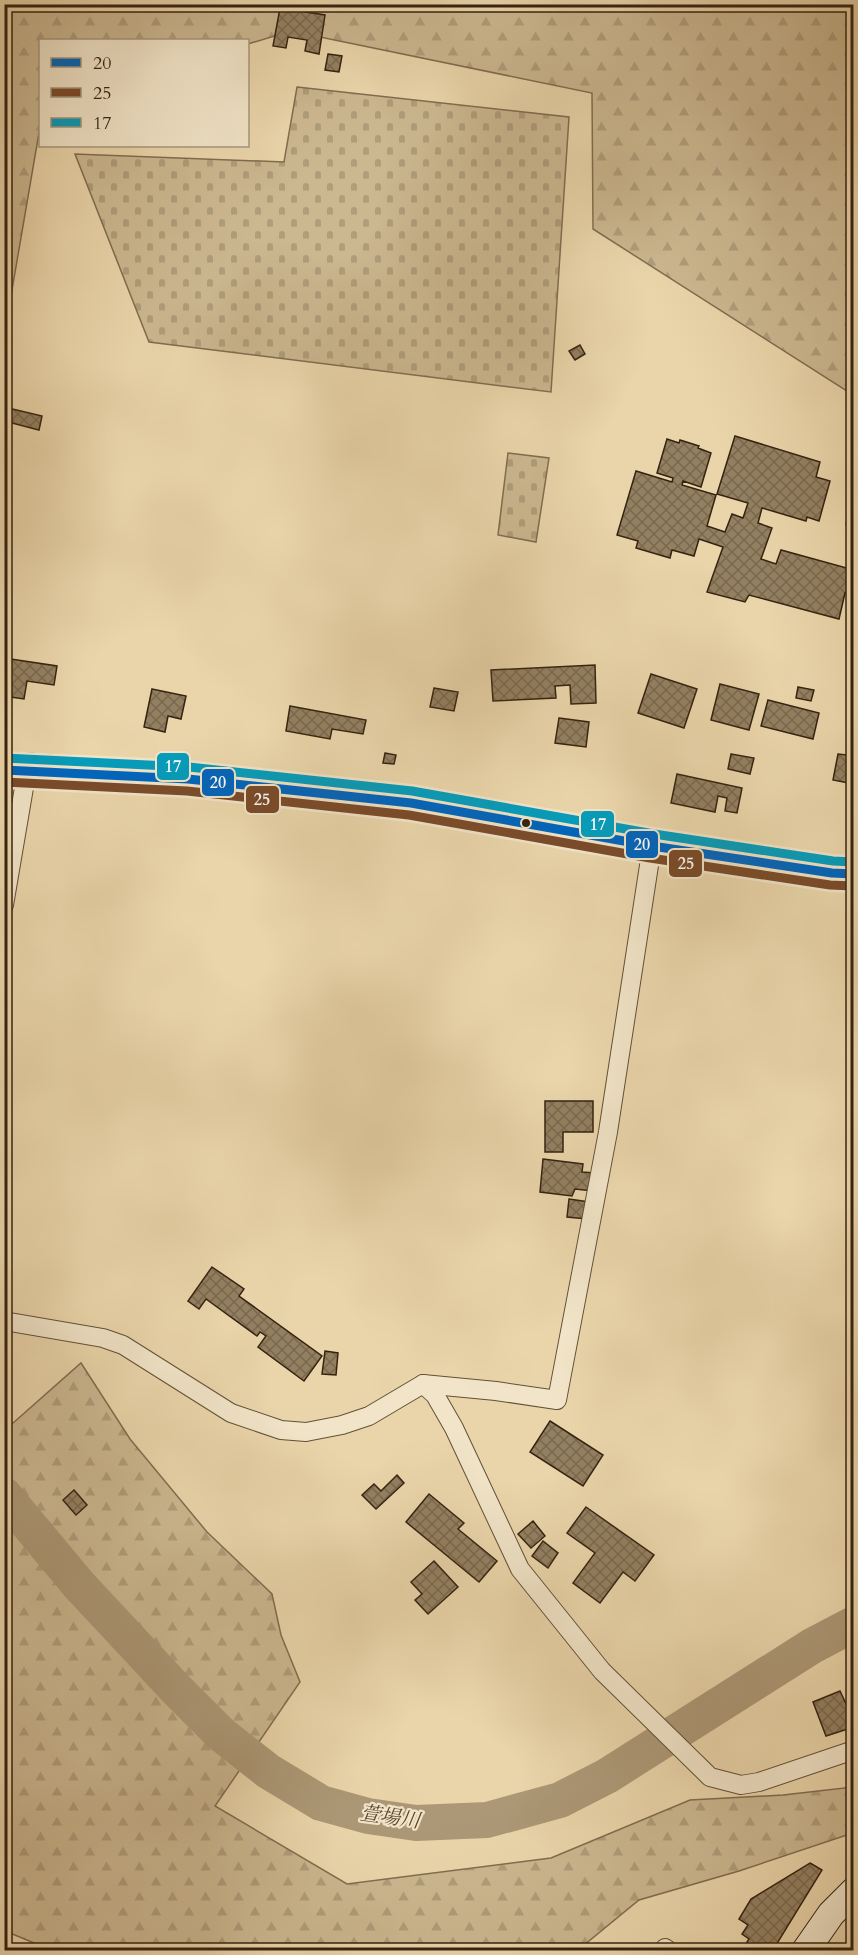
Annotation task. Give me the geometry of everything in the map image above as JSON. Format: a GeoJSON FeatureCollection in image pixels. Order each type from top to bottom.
{"type":"FeatureCollection","features":[{"type":"Feature","properties":{"kind":"highway"},"geometry":{"type":"LineString","coordinates":[[16,770],[188,779],[411,803],[652,846],[832,873],[854,874]]}},
{"type":"Feature","properties":{"kind":"street"},"geometry":{"type":"LineString","coordinates":[[4,905],[16,770]]}},
{"type":"Feature","properties":{"kind":"street"},"geometry":{"type":"LineString","coordinates":[[4,1321],[103,1338],[123,1345],[231,1413],[281,1430],[306,1432],[342,1425],[369,1416],[423,1384],[556,1400],[608,1132],[652,846]]}},
{"type":"Feature","properties":{"kind":"street"},"geometry":{"type":"LineString","coordinates":[[423,1384],[435,1395],[454,1428],[520,1569],[602,1671],[710,1777],[741,1785],[759,1782],[854,1750]]}},
{"type":"Feature","properties":{"kind":"street"},"geometry":{"type":"LineString","coordinates":[[806,1950],[831,1914],[854,1891]]}},
{"type":"Feature","properties":{"kind":"street"},"geometry":{"type":"LineString","coordinates":[[664,1950],[665,1948],[668,1950]]}},
{"type":"Feature","properties":{"kind":"green space"},"geometry":{"type":"Polygon","coordinates":[[[4,5],[847,5],[854,34],[853,395],[593,229],[592,93],[291,31],[249,44],[249,39],[39,39],[39,133],[7,319],[5,318],[4,5]]]}},
{"type":"Feature","properties":{"kind":"green space"},"geometry":{"type":"Polygon","coordinates":[[[297,87],[569,117],[551,392],[149,342],[75,154],[284,162],[297,87]]]}},
{"type":"Feature","properties":{"kind":"green space"},"geometry":{"type":"Polygon","coordinates":[[[508,453],[549,458],[536,542],[498,535],[508,453]]]}},
{"type":"Feature","properties":{"kind":"green space"},"geometry":{"type":"Polygon","coordinates":[[[81,1363],[130,1439],[207,1532],[272,1594],[281,1635],[300,1682],[215,1806],[347,1884],[551,1858],[690,1800],[783,1795],[853,1787],[853,1833],[739,1871],[639,1900],[578,1950],[51,1950],[5,1931],[4,1431],[81,1363]]]}},
{"type":"Feature","properties":{"kind":"building"},"geometry":{"type":"Polygon","coordinates":[[[280,8],[325,15],[319,54],[305,51],[307,40],[288,37],[286,48],[273,46],[280,8]]]}},
{"type":"Feature","properties":{"kind":"building"},"geometry":{"type":"Polygon","coordinates":[[[328,54],[342,56],[339,72],[325,70],[328,54]]]}},
{"type":"Feature","properties":{"kind":"building"},"geometry":{"type":"Polygon","coordinates":[[[580,345],[585,354],[575,360],[569,351],[580,345]]]}},
{"type":"Feature","properties":{"kind":"building"},"geometry":{"type":"Polygon","coordinates":[[[4,407],[42,416],[39,430],[4,421],[4,407]]]}},
{"type":"Feature","properties":{"kind":"building"},"geometry":{"type":"Polygon","coordinates":[[[735,436],[820,462],[816,477],[830,481],[819,521],[807,517],[806,521],[762,508],[758,523],[772,528],[761,559],[776,564],[781,550],[854,570],[854,595],[845,593],[839,619],[749,595],[745,602],[707,592],[723,547],[699,539],[694,556],[672,550],[670,558],[636,548],[638,541],[617,535],[636,471],[672,482],[673,478],[657,473],[667,439],[679,443],[680,440],[699,446],[698,448],[711,453],[701,487],[683,481],[682,485],[716,495],[707,526],[725,532],[732,514],[743,518],[748,503],[717,494],[735,436]]]}},
{"type":"Feature","properties":{"kind":"building"},"geometry":{"type":"Polygon","coordinates":[[[854,521],[854,552],[853,553],[846,523],[854,521]]]}},
{"type":"Feature","properties":{"kind":"building"},"geometry":{"type":"Polygon","coordinates":[[[4,658],[57,666],[54,685],[27,681],[24,699],[4,696],[4,658]]]}},
{"type":"Feature","properties":{"kind":"building"},"geometry":{"type":"Polygon","coordinates":[[[595,665],[596,703],[571,704],[570,685],[555,686],[556,698],[493,701],[491,670],[595,665]]]}},
{"type":"Feature","properties":{"kind":"building"},"geometry":{"type":"Polygon","coordinates":[[[651,674],[697,689],[684,728],[638,713],[651,674]]]}},
{"type":"Feature","properties":{"kind":"building"},"geometry":{"type":"Polygon","coordinates":[[[720,684],[759,694],[749,730],[711,720],[720,684]]]}},
{"type":"Feature","properties":{"kind":"building"},"geometry":{"type":"Polygon","coordinates":[[[798,687],[814,690],[811,701],[796,698],[798,687]]]}},
{"type":"Feature","properties":{"kind":"building"},"geometry":{"type":"Polygon","coordinates":[[[434,688],[458,692],[454,711],[430,707],[434,688]]]}},
{"type":"Feature","properties":{"kind":"building"},"geometry":{"type":"Polygon","coordinates":[[[152,689],[186,696],[181,719],[168,716],[165,732],[144,727],[152,689]]]}},
{"type":"Feature","properties":{"kind":"building"},"geometry":{"type":"Polygon","coordinates":[[[768,700],[819,713],[813,739],[761,726],[768,700]]]}},
{"type":"Feature","properties":{"kind":"building"},"geometry":{"type":"Polygon","coordinates":[[[290,706],[366,720],[363,734],[332,729],[330,739],[286,731],[290,706]]]}},
{"type":"Feature","properties":{"kind":"building"},"geometry":{"type":"Polygon","coordinates":[[[559,718],[589,722],[586,747],[555,743],[559,718]]]}},
{"type":"Feature","properties":{"kind":"building"},"geometry":{"type":"Polygon","coordinates":[[[850,741],[854,741],[854,784],[833,780],[838,754],[847,755],[850,741]]]}},
{"type":"Feature","properties":{"kind":"building"},"geometry":{"type":"Polygon","coordinates":[[[385,753],[396,755],[394,764],[383,763],[385,753]]]}},
{"type":"Feature","properties":{"kind":"building"},"geometry":{"type":"Polygon","coordinates":[[[731,754],[754,758],[750,774],[728,769],[731,754]]]}},
{"type":"Feature","properties":{"kind":"building"},"geometry":{"type":"Polygon","coordinates":[[[677,774],[742,788],[737,813],[725,811],[727,798],[718,796],[715,812],[671,803],[677,774]]]}},
{"type":"Feature","properties":{"kind":"building"},"geometry":{"type":"Polygon","coordinates":[[[545,1101],[593,1101],[593,1132],[563,1132],[563,1152],[545,1152],[545,1101]]]}},
{"type":"Feature","properties":{"kind":"building"},"geometry":{"type":"Polygon","coordinates":[[[543,1159],[583,1164],[582,1172],[595,1173],[593,1191],[575,1189],[572,1196],[540,1192],[543,1159]]]}},
{"type":"Feature","properties":{"kind":"building"},"geometry":{"type":"Polygon","coordinates":[[[569,1199],[589,1202],[587,1219],[567,1217],[569,1199]]]}},
{"type":"Feature","properties":{"kind":"building"},"geometry":{"type":"Polygon","coordinates":[[[212,1267],[244,1289],[239,1296],[322,1356],[304,1381],[258,1347],[266,1336],[260,1332],[257,1336],[206,1299],[199,1309],[188,1301],[212,1267]]]}},
{"type":"Feature","properties":{"kind":"building"},"geometry":{"type":"Polygon","coordinates":[[[325,1351],[338,1353],[336,1375],[322,1374],[325,1351]]]}},
{"type":"Feature","properties":{"kind":"building"},"geometry":{"type":"Polygon","coordinates":[[[550,1421],[603,1455],[583,1486],[530,1452],[550,1421]]]}},
{"type":"Feature","properties":{"kind":"building"},"geometry":{"type":"Polygon","coordinates":[[[397,1475],[404,1483],[376,1509],[362,1495],[374,1484],[381,1491],[397,1475]]]}},
{"type":"Feature","properties":{"kind":"building"},"geometry":{"type":"Polygon","coordinates":[[[74,1490],[87,1505],[76,1515],[63,1500],[74,1490]]]}},
{"type":"Feature","properties":{"kind":"building"},"geometry":{"type":"Polygon","coordinates":[[[429,1494],[464,1523],[458,1529],[497,1561],[479,1582],[406,1522],[429,1494]]]}},
{"type":"Feature","properties":{"kind":"building"},"geometry":{"type":"Polygon","coordinates":[[[586,1507],[654,1555],[635,1581],[623,1572],[600,1603],[573,1583],[595,1553],[567,1533],[586,1507]]]}},
{"type":"Feature","properties":{"kind":"building"},"geometry":{"type":"Polygon","coordinates":[[[533,1521],[545,1536],[531,1548],[518,1534],[533,1521]]]}},
{"type":"Feature","properties":{"kind":"building"},"geometry":{"type":"Polygon","coordinates":[[[543,1541],[558,1553],[548,1568],[532,1556],[543,1541]]]}},
{"type":"Feature","properties":{"kind":"building"},"geometry":{"type":"Polygon","coordinates":[[[434,1561],[458,1587],[428,1614],[415,1600],[422,1594],[411,1582],[434,1561]]]}},
{"type":"Feature","properties":{"kind":"building"},"geometry":{"type":"Polygon","coordinates":[[[840,1691],[854,1721],[854,1727],[826,1736],[813,1702],[840,1691]]]}},
{"type":"Feature","properties":{"kind":"building"},"geometry":{"type":"Polygon","coordinates":[[[810,1863],[822,1870],[773,1950],[742,1950],[749,1939],[742,1934],[748,1925],[739,1919],[751,1899],[810,1863]]]}},
{"type":"Feature","properties":{"kind":"waterway","name":"萱場川"},"geometry":{"type":"LineString","coordinates":[[4,1495],[79,1585],[221,1734],[268,1771],[321,1803],[368,1816],[416,1823],[487,1820],[560,1800],[607,1776],[812,1646],[854,1624]]}},
{"type":"Feature","properties":{"kind":"transit line","name":"17"},"geometry":{"type":"LineString","coordinates":[[4,758],[189,767],[412,791],[654,834],[833,861],[854,862]]}},
{"type":"Feature","properties":{"kind":"transit line","name":"20"},"geometry":{"type":"LineString","coordinates":[[4,770],[188,779],[411,803],[652,846],[832,873],[854,874]]}},
{"type":"Feature","properties":{"kind":"transit line","name":"25"},"geometry":{"type":"LineString","coordinates":[[4,782],[187,791],[409,815],[650,858],[830,885],[853,886]]}}]}
